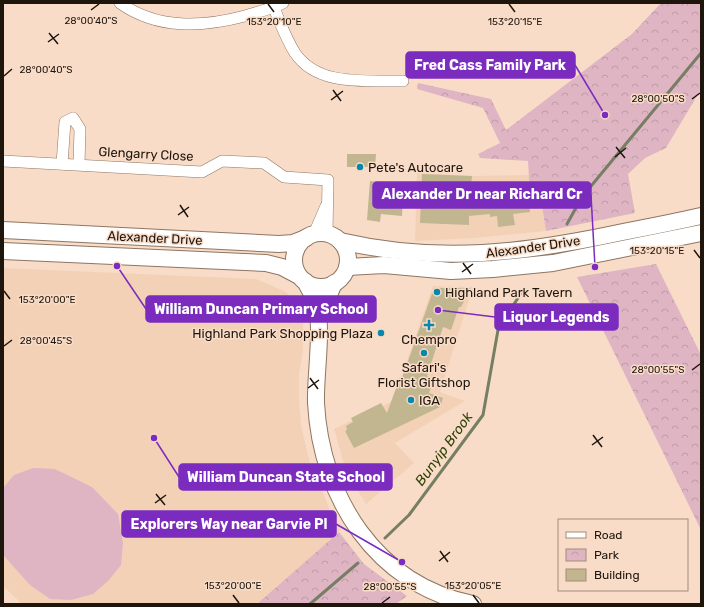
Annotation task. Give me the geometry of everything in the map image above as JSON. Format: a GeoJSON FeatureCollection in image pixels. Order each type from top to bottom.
{"type":"FeatureCollection","features":[{"type":"Feature","properties":{"kind":"main road","name":"Alexander Drive"},"geometry":{"type":"LineString","coordinates":[[3,230],[279,244],[293,243],[322,236],[390,251],[444,255],[489,254],[543,248],[701,216]]}},
{"type":"Feature","properties":{"kind":"main road","name":"Alexander Drive"},"geometry":{"type":"LineString","coordinates":[[347,267],[384,265],[451,271],[493,269],[553,263],[701,233]]}},
{"type":"Feature","properties":{"kind":"main road"},"geometry":{"type":"LineString","coordinates":[[302,279],[316,286],[325,286],[334,283],[341,278],[347,267],[347,253],[322,236],[299,244],[294,258],[294,267],[315,300],[319,319],[316,397],[319,426],[329,472],[342,504],[360,533],[382,558],[422,585],[470,604]]}},
{"type":"Feature","properties":{"kind":"main road","name":"Alexander Drive"},"geometry":{"type":"LineString","coordinates":[[3,251],[266,263],[282,266],[302,279]]}},
{"type":"Feature","properties":{"kind":"main road"},"geometry":{"type":"LineString","coordinates":[[319,319],[334,283]]}},
{"type":"Feature","properties":{"kind":"street"},"geometry":{"type":"LineString","coordinates":[[120,3],[148,17],[190,25],[220,23],[278,5],[295,53],[311,70],[332,78],[403,82]]}},
{"type":"Feature","properties":{"kind":"street","name":"Glengarry Close"},"geometry":{"type":"LineString","coordinates":[[62,164],[65,122],[73,118],[80,129],[78,164]]}},
{"type":"Feature","properties":{"kind":"street","name":"Glengarry Close"},"geometry":{"type":"LineString","coordinates":[[3,162],[78,164],[202,172],[222,161],[264,163],[284,177],[328,180],[327,202],[322,236]]}},
{"type":"Feature","properties":{"kind":"shaded area"},"geometry":{"type":"Polygon","coordinates":[[[417,173],[475,176],[529,175],[530,194],[540,193],[546,231],[474,238],[415,241],[417,173]]]}},
{"type":"Feature","properties":{"kind":"shaded area"},"geometry":{"type":"Polygon","coordinates":[[[3,268],[256,279],[286,292],[298,307],[303,324],[303,350],[299,375],[301,426],[310,463],[314,467],[330,511],[341,530],[257,604],[22,604],[3,586],[3,268]]]}},
{"type":"Feature","properties":{"kind":"shaded area","name":"Highland Park Shopping Plaza"},"geometry":{"type":"Polygon","coordinates":[[[433,286],[473,287],[440,392],[465,401],[395,443],[414,463],[366,504],[346,471],[334,429],[393,401],[433,286]]]}},
{"type":"Feature","properties":{"kind":"green space"},"geometry":{"type":"Polygon","coordinates":[[[661,3],[701,3],[701,89],[666,148],[645,158],[628,174],[635,213],[546,231],[540,193],[530,194],[528,161],[480,158],[478,154],[500,143],[483,108],[417,89],[418,83],[491,99],[506,130],[632,34],[661,3]]]}},
{"type":"Feature","properties":{"kind":"green space"},"geometry":{"type":"Polygon","coordinates":[[[656,264],[701,355],[701,530],[577,277],[656,264]]]}},
{"type":"Feature","properties":{"kind":"green space"},"geometry":{"type":"Polygon","coordinates":[[[33,468],[55,469],[92,487],[118,514],[123,543],[121,565],[108,581],[93,594],[71,600],[50,599],[30,585],[4,556],[3,488],[14,475],[33,468]]]}},
{"type":"Feature","properties":{"kind":"green space"},"geometry":{"type":"Polygon","coordinates":[[[339,532],[364,564],[407,596],[396,604],[257,604],[339,532]]]}},
{"type":"Feature","properties":{"kind":"building"},"geometry":{"type":"Polygon","coordinates":[[[347,154],[376,154],[375,167],[347,167],[347,154]]]}},
{"type":"Feature","properties":{"kind":"building"},"geometry":{"type":"Polygon","coordinates":[[[422,174],[472,176],[470,201],[528,194],[530,212],[513,214],[515,225],[498,227],[497,216],[490,217],[490,214],[469,216],[469,225],[420,223],[422,174]]]}},
{"type":"Feature","properties":{"kind":"building"},"geometry":{"type":"Polygon","coordinates":[[[370,181],[381,182],[381,191],[403,193],[402,216],[381,214],[380,222],[367,220],[370,181]]]}},
{"type":"Feature","properties":{"kind":"building"},"geometry":{"type":"Polygon","coordinates":[[[434,288],[471,288],[461,307],[459,307],[451,330],[443,327],[427,376],[434,379],[429,393],[443,398],[440,407],[354,448],[345,431],[347,430],[346,426],[353,422],[351,418],[381,403],[387,413],[400,377],[402,378],[434,288]]]}},
{"type":"Feature","properties":{"kind":"waterway","name":"Bunyip Brook"},"geometry":{"type":"LineString","coordinates":[[567,224],[582,197],[701,53]]}},
{"type":"Feature","properties":{"kind":"waterway","name":"Bunyip Brook"},"geometry":{"type":"LineString","coordinates":[[385,538],[409,515],[483,415],[498,330],[521,293]]}},
{"type":"Feature","properties":{"kind":"waterway","name":"Bunyip Brook"},"geometry":{"type":"LineString","coordinates":[[310,604],[358,563]]}},
{"type":"Feature","properties":{"kind":"place","name":"Fred Cass Family Park"},"geometry":{"type":"Point","coordinates":[605,115]}},
{"type":"Feature","properties":{"kind":"place","name":"Pete's Autocare"},"geometry":{"type":"Point","coordinates":[360,167]}},
{"type":"Feature","properties":{"kind":"place","name":"William Duncan Primary School"},"geometry":{"type":"Point","coordinates":[117,266]}},
{"type":"Feature","properties":{"kind":"place","name":"Alexander Dr near Richard Cr"},"geometry":{"type":"Point","coordinates":[595,267]}},
{"type":"Feature","properties":{"kind":"place","name":"Highland Park Tavern"},"geometry":{"type":"Point","coordinates":[437,292]}},
{"type":"Feature","properties":{"kind":"place","name":"Liquor Legends"},"geometry":{"type":"Point","coordinates":[438,310]}},
{"type":"Feature","properties":{"kind":"place","name":"Chempro"},"geometry":{"type":"Point","coordinates":[429,325]}},
{"type":"Feature","properties":{"kind":"place","name":"Highland Park Shopping Plaza"},"geometry":{"type":"Point","coordinates":[381,333]}},
{"type":"Feature","properties":{"kind":"place","name":"Safari's Florist Giftshop"},"geometry":{"type":"Point","coordinates":[424,353]}},
{"type":"Feature","properties":{"kind":"place","name":"IGA"},"geometry":{"type":"Point","coordinates":[411,400]}},
{"type":"Feature","properties":{"kind":"place","name":"William Duncan State School"},"geometry":{"type":"Point","coordinates":[154,438]}},
{"type":"Feature","properties":{"kind":"place","name":"Explorers Way near Garvie Pl"},"geometry":{"type":"Point","coordinates":[402,562]}}]}
